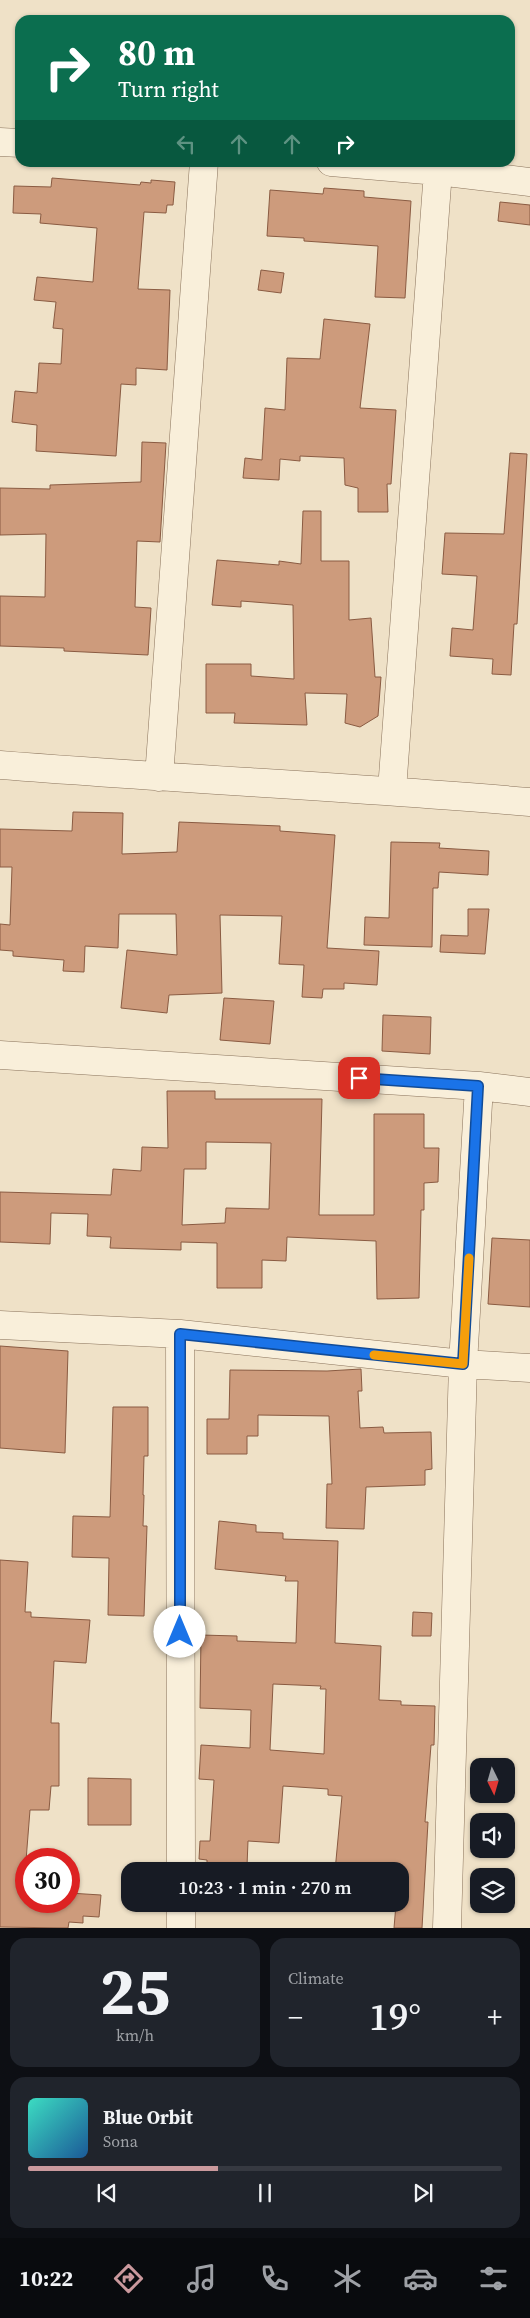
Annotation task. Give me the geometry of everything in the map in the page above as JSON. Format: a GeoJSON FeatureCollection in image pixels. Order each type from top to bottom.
{"type":"FeatureCollection","features":[{"type":"Feature","properties":{"kind":"street"},"geometry":{"type":"LineString","coordinates":[[0,142],[15,143]]}},
{"type":"Feature","properties":{"kind":"street"},"geometry":{"type":"LineString","coordinates":[[159,777],[204,167]]}},
{"type":"Feature","properties":{"kind":"street"},"geometry":{"type":"LineString","coordinates":[[390,167],[530,182]]}},
{"type":"Feature","properties":{"kind":"street"},"geometry":{"type":"LineString","coordinates":[[392,790],[438,171]]}},
{"type":"Feature","properties":{"kind":"street"},"geometry":{"type":"LineString","coordinates":[[0,765],[159,777],[392,790],[530,802]]}},
{"type":"Feature","properties":{"kind":"street"},"geometry":{"type":"LineString","coordinates":[[0,1055],[478,1086],[530,1092]]}},
{"type":"Feature","properties":{"kind":"street"},"geometry":{"type":"LineString","coordinates":[[447,1928],[463,1364],[478,1086]]}},
{"type":"Feature","properties":{"kind":"street"},"geometry":{"type":"LineString","coordinates":[[0,1325],[180,1334],[463,1364],[530,1368]]}},
{"type":"Feature","properties":{"kind":"street"},"geometry":{"type":"LineString","coordinates":[[180,1334],[181,1862]]}},
{"type":"Feature","properties":{"kind":"street"},"geometry":{"type":"LineString","coordinates":[[181,1912],[181,1928]]}},
{"type":"Feature","properties":{"kind":"building"},"geometry":{"type":"Polygon","coordinates":[[[52,178],[140,185],[141,182],[151,183],[151,180],[175,182],[173,205],[167,205],[166,213],[144,212],[138,289],[170,290],[167,370],[136,368],[136,385],[121,384],[116,456],[36,451],[37,425],[12,422],[15,391],[37,393],[39,363],[61,364],[63,329],[53,328],[56,302],[34,300],[37,277],[93,282],[97,228],[40,223],[41,214],[13,213],[14,186],[51,187],[52,178]]]}},
{"type":"Feature","properties":{"kind":"building"},"geometry":{"type":"Polygon","coordinates":[[[324,188],[364,191],[364,197],[411,201],[405,298],[375,297],[378,246],[304,241],[304,238],[267,236],[270,190],[323,194],[324,188]]]}},
{"type":"Feature","properties":{"kind":"building"},"geometry":{"type":"Polygon","coordinates":[[[500,202],[530,205],[530,225],[498,221],[500,202]]]}},
{"type":"Feature","properties":{"kind":"building"},"geometry":{"type":"Polygon","coordinates":[[[261,270],[284,273],[281,293],[258,290],[261,270]]]}},
{"type":"Feature","properties":{"kind":"building"},"geometry":{"type":"Polygon","coordinates":[[[324,319],[370,324],[360,408],[396,410],[391,484],[387,484],[388,512],[358,512],[358,488],[345,485],[344,458],[300,456],[300,461],[280,459],[279,480],[243,478],[245,458],[262,460],[265,408],[285,410],[287,358],[320,359],[324,319]]]}},
{"type":"Feature","properties":{"kind":"building"},"geometry":{"type":"Polygon","coordinates":[[[142,442],[166,443],[160,542],[137,541],[135,607],[151,608],[148,655],[64,651],[64,648],[0,646],[0,596],[45,597],[46,534],[0,535],[0,488],[50,489],[50,485],[141,482],[142,442]]]}},
{"type":"Feature","properties":{"kind":"building"},"geometry":{"type":"Polygon","coordinates":[[[510,453],[527,454],[517,624],[514,624],[511,675],[492,674],[493,659],[450,656],[452,628],[473,630],[477,576],[442,574],[445,533],[504,534],[510,453]]]}},
{"type":"Feature","properties":{"kind":"building"},"geometry":{"type":"Polygon","coordinates":[[[303,511],[321,511],[321,561],[349,561],[349,620],[371,618],[375,677],[381,677],[378,716],[360,727],[345,723],[347,694],[305,693],[307,725],[234,723],[235,713],[206,713],[206,664],[251,664],[251,676],[294,679],[293,605],[241,601],[241,607],[212,605],[217,560],[279,565],[279,561],[301,564],[303,511]]]}},
{"type":"Feature","properties":{"kind":"building"},"geometry":{"type":"Polygon","coordinates":[[[73,812],[123,813],[122,854],[177,852],[179,822],[280,826],[280,831],[335,835],[327,948],[379,951],[377,985],[344,983],[344,989],[323,989],[322,998],[302,997],[304,965],[279,964],[282,916],[220,915],[222,993],[169,995],[167,1013],[121,1008],[127,950],[177,955],[176,914],[119,914],[118,948],[85,946],[84,972],[63,971],[64,960],[13,956],[13,951],[0,950],[0,924],[10,925],[12,867],[0,867],[0,829],[72,831],[73,812]]]}},
{"type":"Feature","properties":{"kind":"building"},"geometry":{"type":"Polygon","coordinates":[[[391,842],[440,843],[439,848],[489,851],[488,875],[439,872],[438,888],[433,888],[432,947],[364,945],[365,917],[389,918],[391,842]]]}},
{"type":"Feature","properties":{"kind":"building"},"geometry":{"type":"Polygon","coordinates":[[[468,909],[489,909],[485,954],[440,952],[441,935],[468,936],[468,909]]]}},
{"type":"Feature","properties":{"kind":"building"},"geometry":{"type":"Polygon","coordinates":[[[224,998],[274,1001],[270,1044],[220,1040],[224,998]]]}},
{"type":"Feature","properties":{"kind":"building"},"geometry":{"type":"Polygon","coordinates":[[[383,1015],[431,1017],[430,1054],[382,1051],[383,1015]]]}},
{"type":"Feature","properties":{"kind":"building"},"geometry":{"type":"Polygon","coordinates":[[[167,1091],[215,1091],[215,1099],[322,1099],[319,1215],[374,1215],[374,1114],[424,1114],[424,1148],[439,1148],[438,1182],[424,1183],[424,1210],[421,1210],[419,1298],[377,1299],[376,1241],[287,1237],[286,1261],[262,1260],[262,1288],[217,1288],[217,1243],[181,1242],[181,1250],[110,1248],[111,1237],[87,1236],[88,1214],[51,1213],[50,1244],[0,1242],[0,1192],[111,1195],[113,1169],[141,1171],[142,1147],[168,1148],[167,1091]],[[206,1142],[206,1169],[184,1169],[182,1225],[225,1223],[226,1208],[269,1209],[271,1143],[206,1142]]]}},
{"type":"Feature","properties":{"kind":"building"},"geometry":{"type":"Polygon","coordinates":[[[492,1238],[530,1240],[530,1307],[488,1304],[492,1238]]]}},
{"type":"Feature","properties":{"kind":"building"},"geometry":{"type":"Polygon","coordinates":[[[0,1346],[68,1351],[65,1453],[0,1448],[0,1346]]]}},
{"type":"Feature","properties":{"kind":"building"},"geometry":{"type":"Polygon","coordinates":[[[361,1369],[362,1391],[358,1391],[360,1428],[383,1427],[384,1433],[431,1432],[432,1469],[425,1470],[425,1485],[366,1487],[364,1529],[326,1528],[327,1484],[332,1484],[329,1416],[258,1415],[258,1436],[247,1436],[247,1454],[207,1454],[207,1419],[229,1419],[230,1370],[327,1371],[361,1369]]]}},
{"type":"Feature","properties":{"kind":"building"},"geometry":{"type":"Polygon","coordinates":[[[113,1407],[148,1407],[148,1456],[144,1456],[143,1495],[143,1526],[147,1526],[144,1616],[108,1615],[109,1558],[72,1557],[73,1516],[110,1517],[113,1407]]]}},
{"type":"Feature","properties":{"kind":"building"},"geometry":{"type":"Polygon","coordinates":[[[219,1521],[256,1525],[256,1532],[283,1533],[283,1539],[338,1541],[335,1643],[381,1646],[379,1700],[401,1701],[401,1705],[435,1706],[434,1745],[431,1745],[425,1822],[428,1822],[422,1928],[394,1928],[395,1912],[409,1912],[409,1862],[336,1862],[342,1796],[328,1795],[328,1789],[283,1786],[279,1843],[248,1841],[247,1862],[207,1862],[207,1860],[199,1859],[200,1841],[210,1841],[214,1780],[199,1779],[201,1745],[250,1748],[251,1710],[200,1708],[201,1635],[237,1636],[237,1641],[296,1643],[298,1581],[285,1581],[286,1576],[215,1569],[219,1521]],[[273,1684],[270,1750],[324,1754],[326,1689],[320,1689],[321,1686],[273,1684]]]}},
{"type":"Feature","properties":{"kind":"building"},"geometry":{"type":"Polygon","coordinates":[[[0,1560],[28,1562],[25,1612],[31,1612],[31,1617],[90,1620],[86,1663],[54,1661],[51,1723],[59,1723],[59,1786],[51,1786],[49,1810],[30,1810],[27,1848],[15,1848],[15,1913],[80,1913],[80,1894],[101,1895],[99,1917],[83,1916],[83,1923],[69,1922],[68,1928],[0,1927],[0,1560]]]}},
{"type":"Feature","properties":{"kind":"building"},"geometry":{"type":"Polygon","coordinates":[[[413,1612],[432,1613],[431,1636],[412,1636],[413,1612]]]}},
{"type":"Feature","properties":{"kind":"building"},"geometry":{"type":"Polygon","coordinates":[[[88,1778],[131,1779],[131,1825],[88,1825],[88,1778]]]}},
{"type":"Feature","properties":{"kind":"slow traffic"},"geometry":{"type":"LineString","coordinates":[[374,1355],[463,1364],[469,1258]]}},
{"type":"Feature","properties":{"kind":"route"},"geometry":{"type":"LineString","coordinates":[[180,1632],[180,1334],[463,1364],[478,1086],[359,1078]]}}]}
